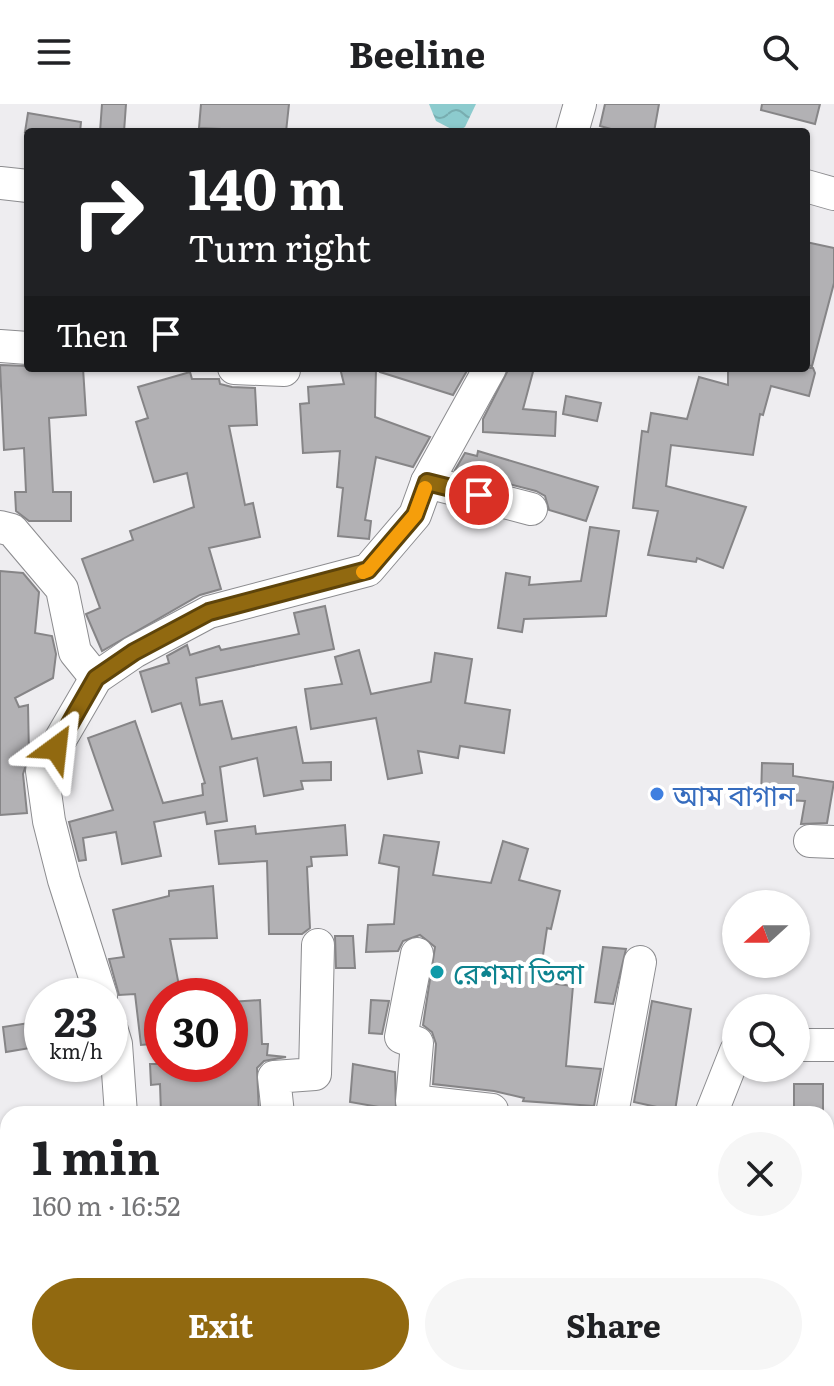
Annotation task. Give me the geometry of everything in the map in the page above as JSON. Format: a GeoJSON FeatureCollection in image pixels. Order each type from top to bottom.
{"type":"FeatureCollection","features":[{"type":"Feature","properties":{"kind":"street"},"geometry":{"type":"LineString","coordinates":[[573,128],[580,104]]}},
{"type":"Feature","properties":{"kind":"street"},"geometry":{"type":"LineString","coordinates":[[0,183],[24,186]]}},
{"type":"Feature","properties":{"kind":"street"},"geometry":{"type":"LineString","coordinates":[[810,187],[834,194]]}},
{"type":"Feature","properties":{"kind":"street"},"geometry":{"type":"LineString","coordinates":[[0,346],[24,348]]}},
{"type":"Feature","properties":{"kind":"street"},"geometry":{"type":"LineString","coordinates":[[95,978],[64,880],[49,821],[42,771],[96,678],[134,652],[209,612],[368,570],[415,515],[427,482],[488,372]]}},
{"type":"Feature","properties":{"kind":"street"},"geometry":{"type":"LineString","coordinates":[[427,482],[531,509]]}},
{"type":"Feature","properties":{"kind":"street"},"geometry":{"type":"LineString","coordinates":[[0,527],[12,530],[62,589],[75,652],[96,678]]}},
{"type":"Feature","properties":{"kind":"street"},"geometry":{"type":"LineString","coordinates":[[277,1106],[274,1077],[315,1074],[318,945]]}},
{"type":"Feature","properties":{"kind":"street"},"geometry":{"type":"LineString","coordinates":[[417,954],[401,1037],[417,1043],[412,1101],[456,1106]]}},
{"type":"Feature","properties":{"kind":"street"},"geometry":{"type":"LineString","coordinates":[[613,1106],[640,962]]}},
{"type":"Feature","properties":{"kind":"street"},"geometry":{"type":"LineString","coordinates":[[810,1045],[834,1045]]}},
{"type":"Feature","properties":{"kind":"street"},"geometry":{"type":"LineString","coordinates":[[119,1082],[120,1106]]}},
{"type":"Feature","properties":{"kind":"street"},"geometry":{"type":"LineString","coordinates":[[714,1106],[724,1082]]}},
{"type":"Feature","properties":{"kind":"water"},"geometry":{"type":"Polygon","coordinates":[[[429,104],[476,104],[463,128],[449,128],[436,121],[429,104]]]}},
{"type":"Feature","properties":{"kind":"building"},"geometry":{"type":"Polygon","coordinates":[[[102,104],[126,104],[124,128],[100,128],[102,104]]]}},
{"type":"Feature","properties":{"kind":"building"},"geometry":{"type":"Polygon","coordinates":[[[201,104],[289,104],[286,128],[199,128],[201,104]]]}},
{"type":"Feature","properties":{"kind":"building"},"geometry":{"type":"Polygon","coordinates":[[[605,104],[659,104],[655,128],[600,126],[605,104]]]}},
{"type":"Feature","properties":{"kind":"building"},"geometry":{"type":"Polygon","coordinates":[[[762,104],[820,104],[815,124],[761,110],[762,104]]]}},
{"type":"Feature","properties":{"kind":"building"},"geometry":{"type":"Polygon","coordinates":[[[28,113],[81,122],[80,128],[26,128],[28,113]]]}},
{"type":"Feature","properties":{"kind":"building"},"geometry":{"type":"Polygon","coordinates":[[[810,243],[834,248],[834,283],[812,366],[810,243]]]}},
{"type":"Feature","properties":{"kind":"building"},"geometry":{"type":"Polygon","coordinates":[[[0,365],[24,366],[24,372],[83,372],[86,415],[49,418],[53,492],[71,492],[71,521],[29,521],[16,511],[15,492],[26,492],[24,448],[4,450],[0,365]]]}},
{"type":"Feature","properties":{"kind":"building"},"geometry":{"type":"Polygon","coordinates":[[[813,368],[815,373],[809,396],[771,386],[763,415],[760,414],[753,455],[671,445],[666,486],[746,507],[723,568],[697,558],[696,562],[648,555],[658,511],[633,508],[642,431],[648,432],[651,413],[687,419],[699,377],[728,385],[728,372],[810,372],[813,368]]]}},
{"type":"Feature","properties":{"kind":"building"},"geometry":{"type":"Polygon","coordinates":[[[190,372],[192,379],[219,379],[220,384],[232,387],[255,388],[257,425],[229,426],[245,505],[253,503],[260,537],[209,548],[221,589],[200,595],[102,651],[86,614],[100,608],[82,559],[133,540],[130,531],[194,507],[187,473],[154,482],[136,422],[148,418],[138,387],[190,372]]]}},
{"type":"Feature","properties":{"kind":"building"},"geometry":{"type":"Polygon","coordinates":[[[341,372],[376,372],[375,417],[430,437],[413,467],[376,457],[365,520],[371,521],[369,539],[338,536],[343,488],[337,487],[340,451],[303,453],[300,404],[309,403],[308,387],[344,384],[341,372]]]}},
{"type":"Feature","properties":{"kind":"building"},"geometry":{"type":"Polygon","coordinates":[[[380,372],[466,372],[453,395],[380,372]]]}},
{"type":"Feature","properties":{"kind":"building"},"geometry":{"type":"Polygon","coordinates":[[[507,372],[533,372],[523,409],[556,412],[555,436],[483,432],[483,419],[507,372]]]}},
{"type":"Feature","properties":{"kind":"building"},"geometry":{"type":"Polygon","coordinates":[[[566,396],[601,403],[597,421],[563,414],[566,396]]]}},
{"type":"Feature","properties":{"kind":"building"},"geometry":{"type":"Polygon","coordinates":[[[478,451],[598,487],[586,521],[549,510],[545,496],[536,491],[455,470],[465,453],[477,456],[478,451]]]}},
{"type":"Feature","properties":{"kind":"building"},"geometry":{"type":"Polygon","coordinates":[[[590,527],[619,531],[606,616],[524,619],[522,632],[498,628],[506,573],[530,577],[529,585],[581,581],[590,527]]]}},
{"type":"Feature","properties":{"kind":"building"},"geometry":{"type":"Polygon","coordinates":[[[0,571],[23,573],[39,592],[35,633],[52,636],[56,654],[53,678],[15,698],[19,707],[28,705],[29,756],[23,774],[27,813],[0,815],[0,571]]]}},
{"type":"Feature","properties":{"kind":"building"},"geometry":{"type":"Polygon","coordinates":[[[325,606],[334,649],[196,678],[200,705],[222,701],[232,739],[296,727],[303,763],[331,762],[331,780],[301,781],[303,789],[264,796],[257,758],[220,767],[227,821],[207,824],[205,812],[154,822],[161,856],[122,864],[116,832],[83,838],[86,860],[79,861],[69,822],[113,810],[88,738],[135,721],[163,803],[203,795],[202,784],[205,783],[181,703],[152,712],[140,672],[169,663],[167,656],[187,645],[190,655],[219,646],[221,650],[299,634],[294,613],[325,606]]]}},
{"type":"Feature","properties":{"kind":"building"},"geometry":{"type":"Polygon","coordinates":[[[359,650],[371,694],[431,682],[435,653],[472,659],[465,703],[510,710],[504,753],[460,746],[458,758],[418,751],[422,773],[388,779],[376,718],[311,729],[305,689],[342,684],[335,657],[359,650]]]}},
{"type":"Feature","properties":{"kind":"building"},"geometry":{"type":"Polygon","coordinates":[[[762,763],[793,764],[793,776],[834,782],[827,823],[801,824],[805,801],[761,799],[762,763]]]}},
{"type":"Feature","properties":{"kind":"building"},"geometry":{"type":"Polygon","coordinates":[[[345,825],[347,855],[311,857],[312,866],[307,867],[310,928],[302,934],[269,934],[267,861],[219,864],[215,831],[255,826],[256,834],[345,825]]]}},
{"type":"Feature","properties":{"kind":"building"},"geometry":{"type":"Polygon","coordinates":[[[384,835],[439,842],[433,875],[491,883],[503,841],[528,849],[519,880],[560,891],[551,929],[547,928],[539,982],[573,986],[566,1066],[601,1069],[594,1106],[523,1101],[524,1098],[494,1091],[433,1084],[436,1044],[432,1032],[423,1025],[435,947],[420,935],[403,941],[398,951],[366,952],[368,925],[394,924],[399,867],[379,863],[384,835]]]}},
{"type":"Feature","properties":{"kind":"building"},"geometry":{"type":"Polygon","coordinates":[[[213,886],[217,938],[170,939],[178,978],[144,978],[144,1045],[141,1045],[135,994],[128,994],[128,978],[114,978],[109,959],[124,957],[113,910],[169,896],[169,891],[213,886]]]}},
{"type":"Feature","properties":{"kind":"building"},"geometry":{"type":"Polygon","coordinates":[[[335,936],[353,936],[355,968],[336,968],[335,936]]]}},
{"type":"Feature","properties":{"kind":"building"},"geometry":{"type":"Polygon","coordinates":[[[603,947],[626,949],[613,1004],[595,1002],[603,947]]]}},
{"type":"Feature","properties":{"kind":"building"},"geometry":{"type":"Polygon","coordinates":[[[260,1000],[262,1044],[268,1044],[267,1055],[286,1057],[264,1061],[257,1068],[259,1106],[161,1106],[160,1084],[151,1085],[151,1082],[248,1082],[248,1001],[260,1000]]]}},
{"type":"Feature","properties":{"kind":"building"},"geometry":{"type":"Polygon","coordinates":[[[371,1000],[389,1001],[382,1034],[369,1033],[371,1000]]]}},
{"type":"Feature","properties":{"kind":"building"},"geometry":{"type":"Polygon","coordinates":[[[652,1001],[691,1009],[676,1106],[634,1102],[652,1001]]]}},
{"type":"Feature","properties":{"kind":"building"},"geometry":{"type":"Polygon","coordinates":[[[24,1024],[24,1049],[6,1052],[3,1027],[24,1024]]]}},
{"type":"Feature","properties":{"kind":"building"},"geometry":{"type":"Polygon","coordinates":[[[353,1064],[395,1072],[396,1106],[350,1102],[353,1064]]]}},
{"type":"Feature","properties":{"kind":"building"},"geometry":{"type":"Polygon","coordinates":[[[794,1084],[823,1084],[823,1106],[794,1106],[794,1084]]]}},
{"type":"Feature","properties":{"kind":"slow traffic"},"geometry":{"type":"LineString","coordinates":[[363,572],[415,515],[425,488]]}},
{"type":"Feature","properties":{"kind":"place","name":"আম বাগান"},"geometry":{"type":"Point","coordinates":[657,794]}},
{"type":"Feature","properties":{"kind":"place","name":"রেশমা ভিলা"},"geometry":{"type":"Point","coordinates":[437,972]}},
{"type":"Feature","properties":{"kind":"route"},"geometry":{"type":"LineString","coordinates":[[56,748],[96,678],[134,652],[209,612],[368,570],[415,515],[427,482],[479,495]]}}]}
